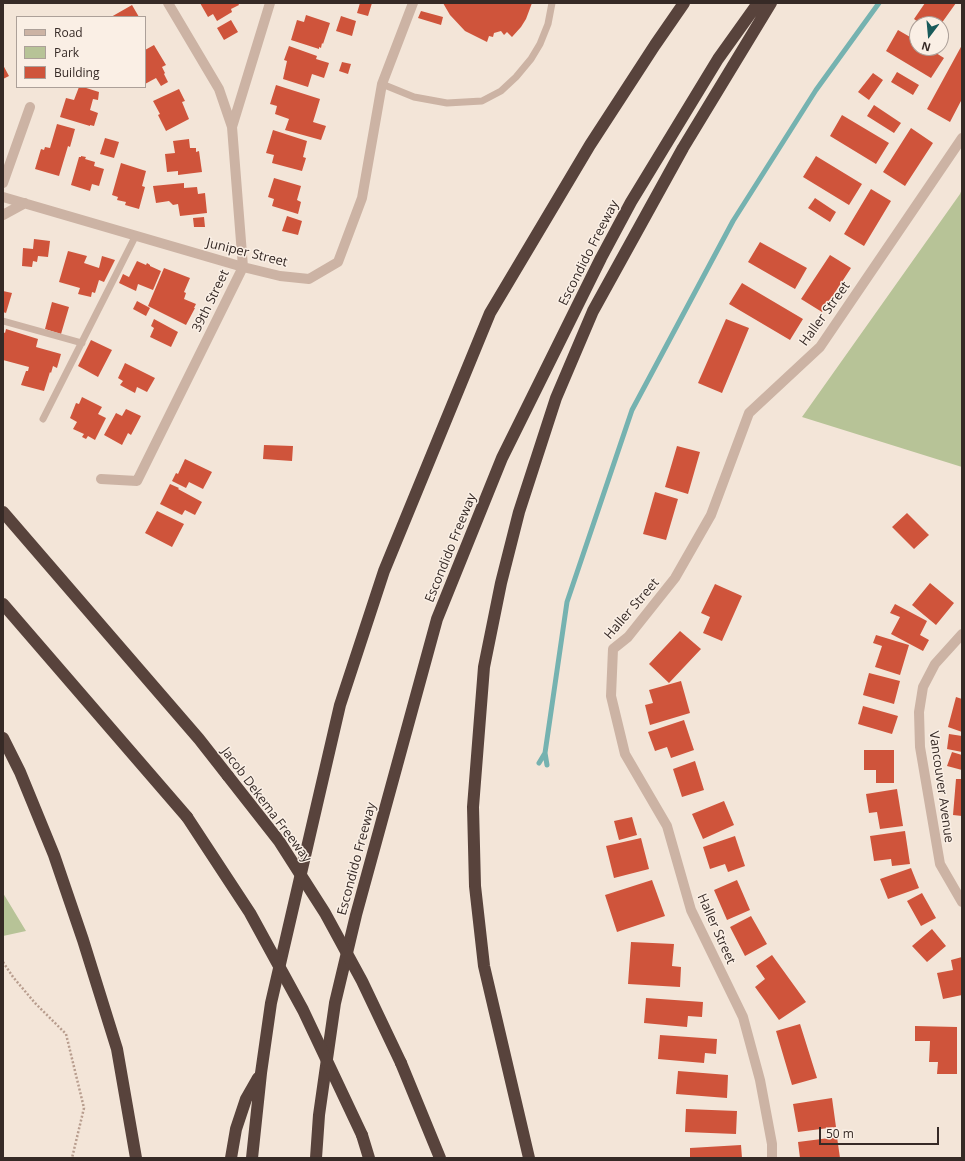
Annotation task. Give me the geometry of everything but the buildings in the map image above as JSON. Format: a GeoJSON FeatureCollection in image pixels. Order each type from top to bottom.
{"type":"FeatureCollection","features":[{"type":"Feature","properties":{"kind":"highway"},"geometry":{"type":"LineString","coordinates":[[252,1158],[261,1073],[271,1003],[340,705],[384,571],[490,313],[590,145],[655,44],[684,3]]}},
{"type":"Feature","properties":{"kind":"highway","name":"Escondido Freeway"},"geometry":{"type":"LineString","coordinates":[[316,1158],[319,1115],[335,1003],[358,908],[437,619],[502,458],[631,202],[718,59],[758,3]]}},
{"type":"Feature","properties":{"kind":"highway"},"geometry":{"type":"LineString","coordinates":[[529,1158],[484,966],[475,886],[473,807],[484,667],[500,583],[519,512],[556,398],[593,311],[683,148],[771,3]]}},
{"type":"Feature","properties":{"kind":"highway","name":"Jacob Dekema Freeway"},"geometry":{"type":"LineString","coordinates":[[3,512],[194,733],[279,841],[325,913],[362,981],[400,1063],[440,1158]]}},
{"type":"Feature","properties":{"kind":"highway"},"geometry":{"type":"LineString","coordinates":[[3,604],[187,817],[250,913],[303,1010],[362,1135],[369,1158]]}},
{"type":"Feature","properties":{"kind":"highway"},"geometry":{"type":"LineString","coordinates":[[3,738],[20,772],[54,855],[83,940],[117,1049],[136,1158]]}},
{"type":"Feature","properties":{"kind":"highway"},"geometry":{"type":"LineString","coordinates":[[232,1158],[236,1129],[246,1099],[261,1073]]}},
{"type":"Feature","properties":{"kind":"street"},"geometry":{"type":"LineString","coordinates":[[168,3],[219,89],[232,127]]}},
{"type":"Feature","properties":{"kind":"street","name":"39th Street"},"geometry":{"type":"LineString","coordinates":[[101,479],[137,480],[243,267],[232,127],[270,3]]}},
{"type":"Feature","properties":{"kind":"street","name":"Juniper Street"},"geometry":{"type":"LineString","coordinates":[[3,197],[243,267],[280,276],[309,279],[338,262],[362,198],[382,84],[413,3]]}},
{"type":"Feature","properties":{"kind":"street"},"geometry":{"type":"LineString","coordinates":[[3,183],[30,107]]}},
{"type":"Feature","properties":{"kind":"street","name":"Haller Street"},"geometry":{"type":"LineString","coordinates":[[772,1158],[772,1144],[760,1080],[743,1017],[691,910],[667,826],[625,754],[611,696],[613,649],[628,637],[675,578],[711,515],[750,413],[820,347],[962,138]]}},
{"type":"Feature","properties":{"kind":"street"},"geometry":{"type":"LineString","coordinates":[[3,215],[25,203]]}},
{"type":"Feature","properties":{"kind":"street","name":"Vancouver Avenue"},"geometry":{"type":"LineString","coordinates":[[962,634],[935,664],[923,687],[919,712],[920,747],[940,864],[962,902]]}},
{"type":"Feature","properties":{"kind":"lane"},"geometry":{"type":"LineString","coordinates":[[382,84],[414,97],[441,102],[482,101],[501,91],[516,77],[531,59],[540,44],[548,24],[552,3]]}},
{"type":"Feature","properties":{"kind":"lane"},"geometry":{"type":"LineString","coordinates":[[43,419],[136,235]]}},
{"type":"Feature","properties":{"kind":"lane"},"geometry":{"type":"LineString","coordinates":[[3,321],[82,342]]}},
{"type":"Feature","properties":{"kind":"path"},"geometry":{"type":"LineString","coordinates":[[3,962],[13,978],[35,1003],[66,1034],[84,1108],[72,1158]]}},
{"type":"Feature","properties":{"kind":"green space"},"geometry":{"type":"Polygon","coordinates":[[[962,189],[962,467],[802,417],[960,194],[962,189]]]}},
{"type":"Feature","properties":{"kind":"green space"},"geometry":{"type":"Polygon","coordinates":[[[3,893],[26,931],[3,936],[3,893]]]}},
{"type":"Feature","properties":{"kind":"waterway"},"geometry":{"type":"LineString","coordinates":[[547,765],[545,753],[567,602],[632,410],[733,221],[816,90],[879,3]]}},
{"type":"Feature","properties":{"kind":"waterway"},"geometry":{"type":"LineString","coordinates":[[539,763],[545,753]]}}]}
